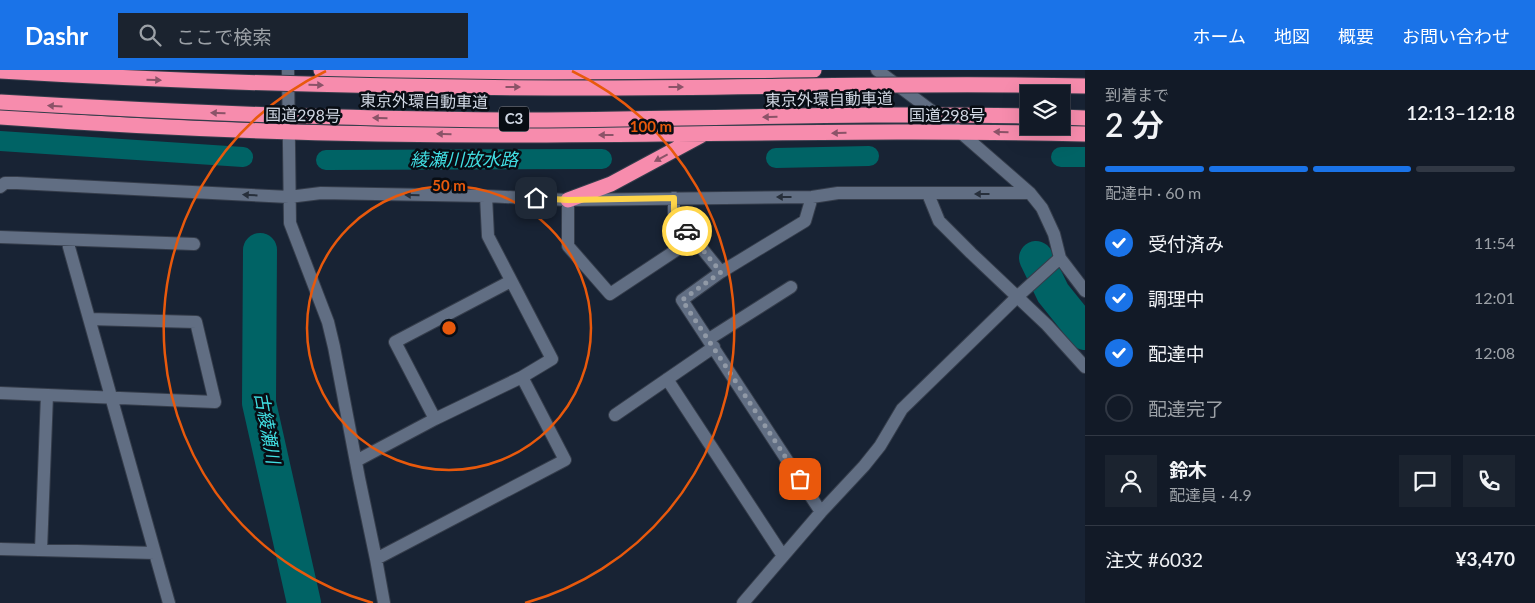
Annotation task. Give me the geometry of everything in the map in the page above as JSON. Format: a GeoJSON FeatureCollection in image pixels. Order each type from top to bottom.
{"type":"FeatureCollection","features":[{"type":"Feature","properties":{"kind":"highway"},"geometry":{"type":"LineString","coordinates":[[321,70],[814,70]]}},
{"type":"Feature","properties":{"kind":"highway","name":"東京外環自動車道"},"geometry":{"type":"LineString","coordinates":[[0,71],[147,80],[421,87],[992,84],[1085,86]]}},
{"type":"Feature","properties":{"kind":"highway","name":"東京外環自動車道"},"geometry":{"type":"LineString","coordinates":[[0,102],[171,112],[506,120],[1020,116]]}},
{"type":"Feature","properties":{"kind":"highway"},"geometry":{"type":"LineString","coordinates":[[1070,117],[1085,118]]}},
{"type":"Feature","properties":{"kind":"highway","name":"国道298号"},"geometry":{"type":"LineString","coordinates":[[0,118],[289,133],[499,135],[960,132],[1085,134]]}},
{"type":"Feature","properties":{"kind":"highway"},"geometry":{"type":"LineString","coordinates":[[568,200],[612,184],[704,134]]}},
{"type":"Feature","properties":{"kind":"street"},"geometry":{"type":"LineString","coordinates":[[288,70],[290,223],[328,322],[332,338],[384,603]]}},
{"type":"Feature","properties":{"kind":"street"},"geometry":{"type":"LineString","coordinates":[[877,70],[960,132],[1030,194],[1042,208],[1054,234],[1060,258],[1085,291]]}},
{"type":"Feature","properties":{"kind":"street"},"geometry":{"type":"LineString","coordinates":[[0,187],[5,183],[17,183],[289,197],[321,194],[486,196],[568,200],[812,197],[838,194],[1030,194]]}},
{"type":"Feature","properties":{"kind":"street"},"geometry":{"type":"LineString","coordinates":[[928,194],[940,221],[970,253],[1047,325],[1085,367]]}},
{"type":"Feature","properties":{"kind":"street"},"geometry":{"type":"LineString","coordinates":[[356,460],[435,418],[522,377],[552,360],[488,236],[486,196]]}},
{"type":"Feature","properties":{"kind":"street"},"geometry":{"type":"LineString","coordinates":[[812,197],[804,221],[721,272],[682,300],[822,512]]}},
{"type":"Feature","properties":{"kind":"street"},"geometry":{"type":"LineString","coordinates":[[674,198],[674,214],[721,272]]}},
{"type":"Feature","properties":{"kind":"street"},"geometry":{"type":"LineString","coordinates":[[568,200],[568,246],[610,294],[693,239]]}},
{"type":"Feature","properties":{"kind":"street"},"geometry":{"type":"LineString","coordinates":[[0,237],[194,244]]}},
{"type":"Feature","properties":{"kind":"street"},"geometry":{"type":"LineString","coordinates":[[67,240],[113,398],[169,603]]}},
{"type":"Feature","properties":{"kind":"street"},"geometry":{"type":"LineString","coordinates":[[743,603],[870,459],[902,409],[1018,296],[1060,258]]}},
{"type":"Feature","properties":{"kind":"street"},"geometry":{"type":"LineString","coordinates":[[435,418],[395,342],[511,281]]}},
{"type":"Feature","properties":{"kind":"street"},"geometry":{"type":"LineString","coordinates":[[615,415],[791,287]]}},
{"type":"Feature","properties":{"kind":"street"},"geometry":{"type":"LineString","coordinates":[[0,393],[215,402],[196,322],[90,319]]}},
{"type":"Feature","properties":{"kind":"street"},"geometry":{"type":"LineString","coordinates":[[376,559],[566,460],[522,377]]}},
{"type":"Feature","properties":{"kind":"street"},"geometry":{"type":"LineString","coordinates":[[667,379],[783,556]]}},
{"type":"Feature","properties":{"kind":"street"},"geometry":{"type":"LineString","coordinates":[[41,550],[46,395]]}},
{"type":"Feature","properties":{"kind":"street"},"geometry":{"type":"LineString","coordinates":[[0,549],[155,553]]}},
{"type":"Feature","properties":{"kind":"waterway","name":"綾瀬川放水路"},"geometry":{"type":"LineString","coordinates":[[0,141],[243,157]]}},
{"type":"Feature","properties":{"kind":"waterway","name":"綾瀬川放水路"},"geometry":{"type":"LineString","coordinates":[[776,158],[869,156]]}},
{"type":"Feature","properties":{"kind":"waterway","name":"綾瀬川放水路"},"geometry":{"type":"LineString","coordinates":[[1061,157],[1085,157]]}},
{"type":"Feature","properties":{"kind":"waterway","name":"綾瀬川放水路"},"geometry":{"type":"LineString","coordinates":[[326,160],[602,159]]}},
{"type":"Feature","properties":{"kind":"waterway","name":"古綾瀬川"},"geometry":{"type":"LineString","coordinates":[[260,250],[259,403],[304,603]]}},
{"type":"Feature","properties":{"kind":"waterway"},"geometry":{"type":"LineString","coordinates":[[1036,258],[1053,293],[1085,333]]}},
{"type":"Feature","properties":{"kind":"way so far"},"geometry":{"type":"LineString","coordinates":[[687,231],[721,272],[682,300],[800,479]]}},
{"type":"Feature","properties":{"kind":"route"},"geometry":{"type":"LineString","coordinates":[[536,198],[568,200],[674,198],[674,214],[687,231]]}}]}
